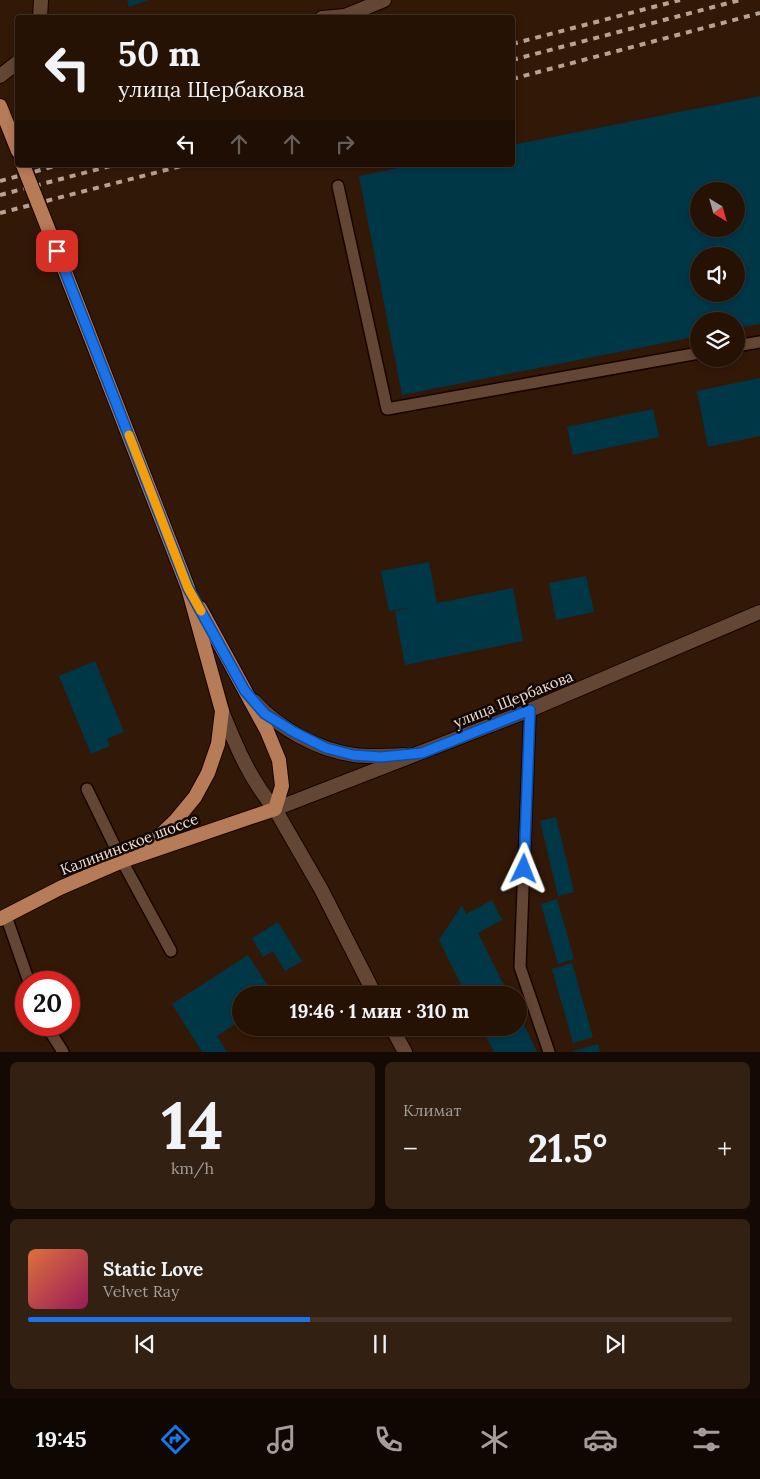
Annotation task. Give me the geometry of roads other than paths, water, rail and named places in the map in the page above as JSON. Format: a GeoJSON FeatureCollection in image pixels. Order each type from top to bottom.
{"type":"FeatureCollection","features":[{"type":"Feature","properties":{"kind":"main road"},"geometry":{"type":"LineString","coordinates":[[40,15],[41,0]]}},
{"type":"Feature","properties":{"kind":"main road"},"geometry":{"type":"LineString","coordinates":[[347,15],[384,0]]}},
{"type":"Feature","properties":{"kind":"main road"},"geometry":{"type":"LineString","coordinates":[[0,76],[15,64]]}},
{"type":"Feature","properties":{"kind":"main road"},"geometry":{"type":"LineString","coordinates":[[0,106],[15,144]]}},
{"type":"Feature","properties":{"kind":"main road"},"geometry":{"type":"LineString","coordinates":[[24,167],[188,588],[222,711],[239,752],[252,778],[274,809],[321,889],[371,986]]}},
{"type":"Feature","properties":{"kind":"main road"},"geometry":{"type":"LineString","coordinates":[[188,588],[267,731],[279,760],[282,786],[274,809]]}},
{"type":"Feature","properties":{"kind":"main road","name":"улица Щербакова"},"geometry":{"type":"LineString","coordinates":[[274,809],[530,710],[760,612]]}},
{"type":"Feature","properties":{"kind":"main road"},"geometry":{"type":"LineString","coordinates":[[245,691],[265,714],[294,732],[326,748],[353,755],[381,757],[422,753]]}},
{"type":"Feature","properties":{"kind":"main road"},"geometry":{"type":"LineString","coordinates":[[122,861],[152,843],[176,820],[195,797],[208,773],[218,744],[222,711]]}},
{"type":"Feature","properties":{"kind":"main road","name":"Калининское шоссе"},"geometry":{"type":"LineString","coordinates":[[3,918],[60,888],[122,861],[274,809]]}},
{"type":"Feature","properties":{"kind":"main road"},"geometry":{"type":"LineString","coordinates":[[396,1036],[405,1052]]}},
{"type":"Feature","properties":{"kind":"lane"},"geometry":{"type":"LineString","coordinates":[[338,186],[386,409],[690,355]]}},
{"type":"Feature","properties":{"kind":"lane"},"geometry":{"type":"LineString","coordinates":[[745,344],[760,342]]}},
{"type":"Feature","properties":{"kind":"lane"},"geometry":{"type":"LineString","coordinates":[[530,710],[520,967],[549,1052]]}},
{"type":"Feature","properties":{"kind":"lane"},"geometry":{"type":"LineString","coordinates":[[88,789],[122,861],[171,951]]}},
{"type":"Feature","properties":{"kind":"lane"},"geometry":{"type":"LineString","coordinates":[[3,918],[25,971]]}},
{"type":"Feature","properties":{"kind":"lane"},"geometry":{"type":"LineString","coordinates":[[53,1036],[63,1052]]}},
{"type":"Feature","properties":{"kind":"railway"},"geometry":{"type":"LineString","coordinates":[[515,43],[680,0]]}},
{"type":"Feature","properties":{"kind":"railway"},"geometry":{"type":"LineString","coordinates":[[515,59],[740,0]]}},
{"type":"Feature","properties":{"kind":"railway"},"geometry":{"type":"LineString","coordinates":[[515,78],[760,13]]}},
{"type":"Feature","properties":{"kind":"railway"},"geometry":{"type":"LineString","coordinates":[[0,181],[52,167]]}},
{"type":"Feature","properties":{"kind":"railway"},"geometry":{"type":"LineString","coordinates":[[0,195],[106,167]]}},
{"type":"Feature","properties":{"kind":"railway"},"geometry":{"type":"LineString","coordinates":[[0,213],[177,167]]}}]}
